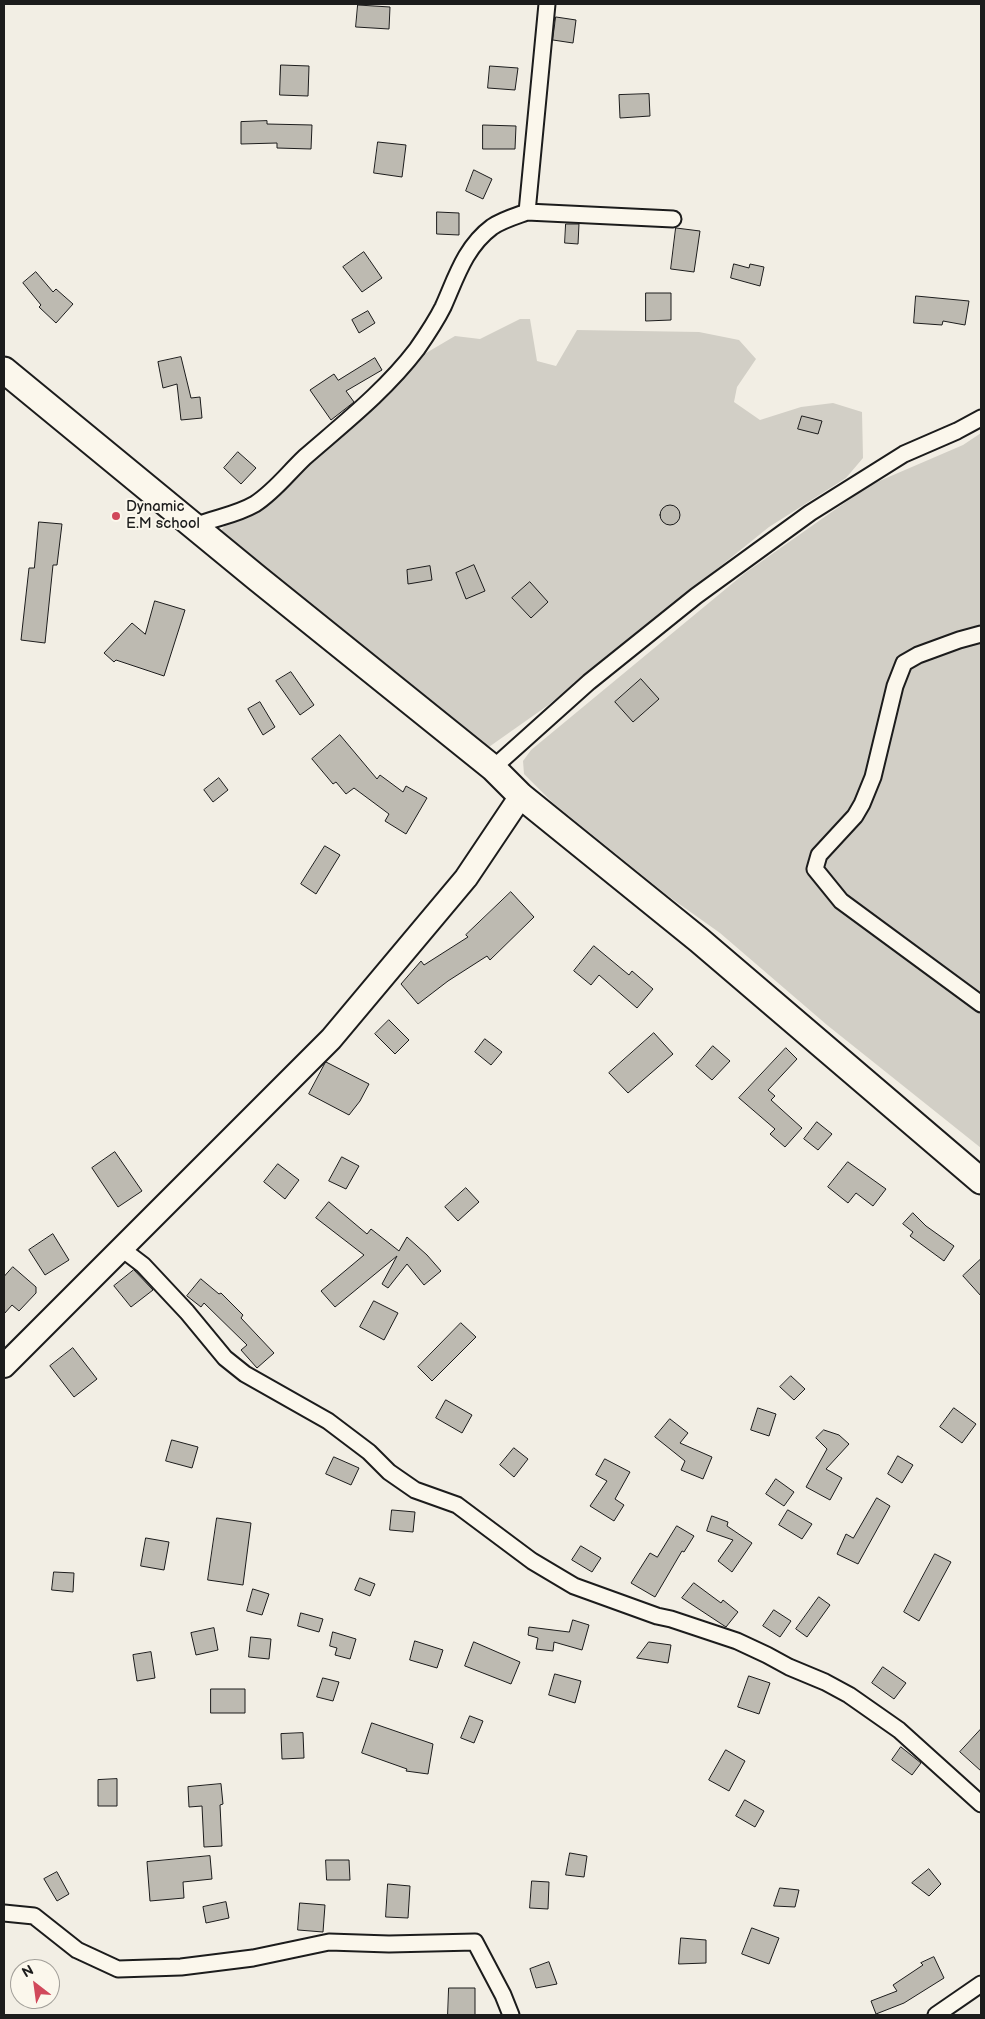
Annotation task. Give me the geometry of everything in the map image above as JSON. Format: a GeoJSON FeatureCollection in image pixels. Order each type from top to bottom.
{"type":"FeatureCollection","features":[{"type":"Feature","properties":{"kind":"main road"},"geometry":{"type":"LineString","coordinates":[[7,379],[195,526],[493,768],[521,796],[699,940],[981,1181]]}},
{"type":"Feature","properties":{"kind":"street"},"geometry":{"type":"LineString","coordinates":[[527,212],[547,4]]}},
{"type":"Feature","properties":{"kind":"street"},"geometry":{"type":"LineString","coordinates":[[195,526],[206,521],[227,517],[254,504],[269,494],[304,458],[328,440],[373,397],[417,349],[442,309],[461,264],[477,242],[493,227],[527,212],[673,219]]}},
{"type":"Feature","properties":{"kind":"street"},"geometry":{"type":"LineString","coordinates":[[493,768],[589,682],[696,596],[810,512],[904,454],[957,431],[981,418]]}},
{"type":"Feature","properties":{"kind":"street"},"geometry":{"type":"LineString","coordinates":[[981,634],[926,652],[904,663],[895,686],[874,777],[855,816],[819,854],[815,869],[841,901],[981,1004]]}},
{"type":"Feature","properties":{"kind":"street"},"geometry":{"type":"LineString","coordinates":[[4,1366],[331,1039],[466,878],[521,796]]}},
{"type":"Feature","properties":{"kind":"street"},"geometry":{"type":"LineString","coordinates":[[122,1249],[161,1284],[225,1358],[244,1374],[328,1420],[369,1452],[390,1472],[415,1490],[456,1505],[532,1560],[574,1586],[657,1616],[737,1641],[789,1668],[849,1694],[899,1730],[981,1804]]}},
{"type":"Feature","properties":{"kind":"street"},"geometry":{"type":"LineString","coordinates":[[4,1913],[34,1916],[76,1950],[118,1968],[181,1967],[253,1958],[329,1942],[389,1944],[475,1942],[503,1994],[511,2015]]}},
{"type":"Feature","properties":{"kind":"street"},"geometry":{"type":"LineString","coordinates":[[936,2015],[981,1984]]}},
{"type":"Feature","properties":{"kind":"shaded area"},"geometry":{"type":"Polygon","coordinates":[[[520,319],[530,319],[537,361],[556,366],[577,330],[699,332],[739,340],[756,359],[737,387],[734,402],[760,420],[801,407],[833,403],[862,412],[863,458],[846,478],[769,527],[547,706],[486,749],[220,532],[226,524],[251,511],[421,356],[455,336],[480,339],[520,319]]]}},
{"type":"Feature","properties":{"kind":"shaded area"},"geometry":{"type":"Polygon","coordinates":[[[981,433],[981,1148],[827,1025],[720,933],[668,896],[553,803],[524,774],[523,761],[531,750],[745,573],[870,485],[963,445],[981,433]]]}},
{"type":"Feature","properties":{"kind":"building"},"geometry":{"type":"Polygon","coordinates":[[[358,5],[390,7],[389,29],[356,27],[358,5]]]}},
{"type":"Feature","properties":{"kind":"building"},"geometry":{"type":"Polygon","coordinates":[[[556,17],[576,20],[573,43],[553,40],[556,17]]]}},
{"type":"Feature","properties":{"kind":"building"},"geometry":{"type":"Polygon","coordinates":[[[281,65],[309,66],[308,96],[280,95],[281,65]]]}},
{"type":"Feature","properties":{"kind":"building"},"geometry":{"type":"Polygon","coordinates":[[[490,66],[518,68],[515,90],[488,88],[490,66]]]}},
{"type":"Feature","properties":{"kind":"building"},"geometry":{"type":"Polygon","coordinates":[[[649,94],[650,116],[620,118],[619,95],[649,94]]]}},
{"type":"Feature","properties":{"kind":"building"},"geometry":{"type":"Polygon","coordinates":[[[267,121],[267,124],[312,125],[311,149],[277,148],[277,143],[241,144],[241,122],[267,121]]]}},
{"type":"Feature","properties":{"kind":"building"},"geometry":{"type":"Polygon","coordinates":[[[483,125],[516,126],[515,149],[483,149],[483,125]]]}},
{"type":"Feature","properties":{"kind":"building"},"geometry":{"type":"Polygon","coordinates":[[[378,142],[406,145],[402,177],[374,173],[378,142]]]}},
{"type":"Feature","properties":{"kind":"building"},"geometry":{"type":"Polygon","coordinates":[[[474,170],[492,179],[483,199],[466,191],[474,170]]]}},
{"type":"Feature","properties":{"kind":"building"},"geometry":{"type":"Polygon","coordinates":[[[437,212],[459,213],[459,235],[437,234],[437,212]]]}},
{"type":"Feature","properties":{"kind":"building"},"geometry":{"type":"Polygon","coordinates":[[[566,224],[579,224],[578,244],[565,243],[566,224]]]}},
{"type":"Feature","properties":{"kind":"building"},"geometry":{"type":"Polygon","coordinates":[[[676,228],[700,231],[694,272],[671,269],[676,228]]]}},
{"type":"Feature","properties":{"kind":"building"},"geometry":{"type":"Polygon","coordinates":[[[364,252],[382,278],[362,292],[343,267],[364,252]]]}},
{"type":"Feature","properties":{"kind":"building"},"geometry":{"type":"Polygon","coordinates":[[[734,264],[749,268],[750,264],[764,267],[760,286],[731,278],[734,264]]]}},
{"type":"Feature","properties":{"kind":"building"},"geometry":{"type":"Polygon","coordinates":[[[36,272],[53,292],[56,289],[73,304],[56,323],[39,307],[41,305],[23,283],[36,272]]]}},
{"type":"Feature","properties":{"kind":"building"},"geometry":{"type":"Polygon","coordinates":[[[646,293],[671,293],[671,320],[646,321],[646,293]]]}},
{"type":"Feature","properties":{"kind":"building"},"geometry":{"type":"Polygon","coordinates":[[[916,296],[969,301],[965,325],[943,321],[942,325],[914,323],[916,296]]]}},
{"type":"Feature","properties":{"kind":"building"},"geometry":{"type":"Polygon","coordinates":[[[368,311],[375,323],[359,333],[352,320],[368,311]]]}},
{"type":"Feature","properties":{"kind":"building"},"geometry":{"type":"Polygon","coordinates":[[[181,357],[191,398],[200,397],[202,418],[181,420],[177,384],[163,388],[158,362],[181,357]]]}},
{"type":"Feature","properties":{"kind":"building"},"geometry":{"type":"Polygon","coordinates":[[[375,358],[382,370],[346,391],[354,402],[331,420],[310,390],[334,374],[338,380],[375,358]]]}},
{"type":"Feature","properties":{"kind":"building"},"geometry":{"type":"Polygon","coordinates":[[[802,416],[822,421],[818,434],[798,429],[802,416]]]}},
{"type":"Feature","properties":{"kind":"building"},"geometry":{"type":"Polygon","coordinates":[[[238,452],[256,468],[241,484],[224,468],[238,452]]]}},
{"type":"Feature","properties":{"kind":"building"},"geometry":{"type":"Polygon","coordinates":[[[666,505],[674,505],[680,511],[680,519],[674,525],[666,525],[660,519],[660,511],[666,505]]]}},
{"type":"Feature","properties":{"kind":"building"},"geometry":{"type":"Polygon","coordinates":[[[39,522],[62,524],[57,565],[53,565],[45,643],[21,640],[29,568],[34,568],[39,522]]]}},
{"type":"Feature","properties":{"kind":"building"},"geometry":{"type":"Polygon","coordinates":[[[474,565],[485,591],[466,599],[456,573],[474,565]]]}},
{"type":"Feature","properties":{"kind":"building"},"geometry":{"type":"Polygon","coordinates":[[[430,566],[432,580],[408,584],[407,570],[430,566]]]}},
{"type":"Feature","properties":{"kind":"building"},"geometry":{"type":"Polygon","coordinates":[[[530,582],[548,602],[531,618],[512,598],[530,582]]]}},
{"type":"Feature","properties":{"kind":"building"},"geometry":{"type":"Polygon","coordinates":[[[155,601],[185,610],[164,676],[116,660],[114,662],[104,653],[132,623],[145,634],[155,601]]]}},
{"type":"Feature","properties":{"kind":"building"},"geometry":{"type":"Polygon","coordinates":[[[291,672],[314,705],[300,715],[276,681],[291,672]]]}},
{"type":"Feature","properties":{"kind":"building"},"geometry":{"type":"Polygon","coordinates":[[[641,679],[659,699],[633,722],[615,702],[641,679]]]}},
{"type":"Feature","properties":{"kind":"building"},"geometry":{"type":"Polygon","coordinates":[[[260,702],[275,727],[263,735],[248,709],[260,702]]]}},
{"type":"Feature","properties":{"kind":"building"},"geometry":{"type":"Polygon","coordinates":[[[340,735],[377,779],[380,775],[403,792],[406,786],[427,798],[406,834],[385,821],[389,814],[354,788],[346,794],[336,782],[333,784],[312,759],[340,735]]]}},
{"type":"Feature","properties":{"kind":"building"},"geometry":{"type":"Polygon","coordinates":[[[219,778],[228,790],[213,802],[204,790],[219,778]]]}},
{"type":"Feature","properties":{"kind":"building"},"geometry":{"type":"Polygon","coordinates":[[[325,846],[340,855],[316,894],[301,884],[325,846]]]}},
{"type":"Feature","properties":{"kind":"building"},"geometry":{"type":"Polygon","coordinates":[[[511,892],[534,917],[490,960],[487,956],[448,981],[418,1004],[401,984],[421,961],[424,965],[468,937],[466,935],[511,892]]]}},
{"type":"Feature","properties":{"kind":"building"},"geometry":{"type":"Polygon","coordinates":[[[594,946],[629,975],[632,971],[653,989],[637,1008],[599,975],[591,985],[574,971],[594,946]]]}},
{"type":"Feature","properties":{"kind":"building"},"geometry":{"type":"Polygon","coordinates":[[[389,1020],[409,1040],[395,1054],[375,1034],[389,1020]]]}},
{"type":"Feature","properties":{"kind":"building"},"geometry":{"type":"Polygon","coordinates":[[[654,1033],[673,1054],[628,1093],[609,1073],[654,1033]]]}},
{"type":"Feature","properties":{"kind":"building"},"geometry":{"type":"Polygon","coordinates":[[[485,1039],[502,1052],[491,1065],[475,1052],[485,1039]]]}},
{"type":"Feature","properties":{"kind":"building"},"geometry":{"type":"Polygon","coordinates":[[[713,1046],[730,1061],[712,1080],[696,1066],[713,1046]]]}},
{"type":"Feature","properties":{"kind":"building"},"geometry":{"type":"Polygon","coordinates":[[[786,1048],[797,1059],[768,1090],[775,1096],[771,1100],[802,1128],[785,1147],[770,1134],[775,1129],[739,1098],[786,1048]]]}},
{"type":"Feature","properties":{"kind":"building"},"geometry":{"type":"Polygon","coordinates":[[[326,1062],[369,1084],[360,1101],[349,1115],[309,1094],[326,1062]]]}},
{"type":"Feature","properties":{"kind":"building"},"geometry":{"type":"Polygon","coordinates":[[[817,1122],[832,1134],[818,1150],[804,1139],[817,1122]]]}},
{"type":"Feature","properties":{"kind":"building"},"geometry":{"type":"Polygon","coordinates":[[[115,1152],[142,1191],[118,1207],[92,1168],[115,1152]]]}},
{"type":"Feature","properties":{"kind":"building"},"geometry":{"type":"Polygon","coordinates":[[[342,1157],[359,1166],[346,1189],[329,1181],[342,1157]]]}},
{"type":"Feature","properties":{"kind":"building"},"geometry":{"type":"Polygon","coordinates":[[[848,1162],[886,1189],[873,1206],[856,1193],[848,1203],[828,1187],[848,1162]]]}},
{"type":"Feature","properties":{"kind":"building"},"geometry":{"type":"Polygon","coordinates":[[[278,1164],[299,1180],[285,1199],[264,1182],[278,1164]]]}},
{"type":"Feature","properties":{"kind":"building"},"geometry":{"type":"Polygon","coordinates":[[[466,1188],[479,1202],[458,1221],[445,1207],[466,1188]]]}},
{"type":"Feature","properties":{"kind":"building"},"geometry":{"type":"Polygon","coordinates":[[[329,1202],[367,1234],[371,1229],[399,1251],[407,1237],[441,1271],[424,1285],[407,1264],[388,1288],[382,1284],[397,1256],[335,1307],[321,1291],[364,1255],[316,1218],[329,1202]]]}},
{"type":"Feature","properties":{"kind":"building"},"geometry":{"type":"Polygon","coordinates":[[[913,1213],[926,1226],[954,1246],[944,1261],[910,1236],[913,1232],[903,1224],[913,1213]]]}},
{"type":"Feature","properties":{"kind":"building"},"geometry":{"type":"Polygon","coordinates":[[[53,1234],[69,1260],[45,1275],[29,1250],[53,1234]]]}},
{"type":"Feature","properties":{"kind":"building"},"geometry":{"type":"Polygon","coordinates":[[[981,1259],[981,1296],[963,1276],[981,1259]]]}},
{"type":"Feature","properties":{"kind":"building"},"geometry":{"type":"Polygon","coordinates":[[[13,1267],[36,1287],[36,1293],[19,1311],[12,1305],[4,1314],[4,1277],[13,1267]]]}},
{"type":"Feature","properties":{"kind":"building"},"geometry":{"type":"Polygon","coordinates":[[[134,1270],[153,1290],[131,1307],[114,1286],[134,1270]]]}},
{"type":"Feature","properties":{"kind":"building"},"geometry":{"type":"Polygon","coordinates":[[[201,1279],[219,1294],[221,1293],[243,1315],[241,1318],[274,1353],[257,1368],[241,1350],[247,1345],[204,1303],[201,1307],[187,1296],[201,1279]]]}},
{"type":"Feature","properties":{"kind":"building"},"geometry":{"type":"Polygon","coordinates":[[[374,1301],[398,1313],[384,1340],[360,1327],[374,1301]]]}},
{"type":"Feature","properties":{"kind":"building"},"geometry":{"type":"Polygon","coordinates":[[[461,1323],[476,1337],[432,1381],[418,1367],[461,1323]]]}},
{"type":"Feature","properties":{"kind":"building"},"geometry":{"type":"Polygon","coordinates":[[[73,1348],[97,1379],[74,1397],[50,1366],[73,1348]]]}},
{"type":"Feature","properties":{"kind":"building"},"geometry":{"type":"Polygon","coordinates":[[[791,1376],[805,1389],[794,1400],[780,1387],[791,1376]]]}},
{"type":"Feature","properties":{"kind":"building"},"geometry":{"type":"Polygon","coordinates":[[[446,1400],[472,1415],[462,1433],[436,1418],[446,1400]]]}},
{"type":"Feature","properties":{"kind":"building"},"geometry":{"type":"Polygon","coordinates":[[[758,1408],[776,1414],[769,1436],[751,1430],[758,1408]]]}},
{"type":"Feature","properties":{"kind":"building"},"geometry":{"type":"Polygon","coordinates":[[[954,1408],[976,1424],[962,1443],[940,1427],[954,1408]]]}},
{"type":"Feature","properties":{"kind":"building"},"geometry":{"type":"Polygon","coordinates":[[[670,1419],[688,1433],[680,1443],[712,1457],[703,1479],[681,1470],[685,1461],[655,1437],[670,1419]]]}},
{"type":"Feature","properties":{"kind":"building"},"geometry":{"type":"Polygon","coordinates":[[[824,1430],[839,1435],[849,1444],[826,1469],[842,1478],[830,1500],[806,1487],[827,1449],[816,1438],[824,1430]]]}},
{"type":"Feature","properties":{"kind":"building"},"geometry":{"type":"Polygon","coordinates":[[[172,1440],[198,1447],[192,1468],[166,1461],[172,1440]]]}},
{"type":"Feature","properties":{"kind":"building"},"geometry":{"type":"Polygon","coordinates":[[[514,1448],[528,1459],[514,1477],[500,1465],[514,1448]]]}},
{"type":"Feature","properties":{"kind":"building"},"geometry":{"type":"Polygon","coordinates":[[[898,1456],[913,1465],[902,1483],[888,1474],[898,1456]]]}},
{"type":"Feature","properties":{"kind":"building"},"geometry":{"type":"Polygon","coordinates":[[[334,1457],[359,1468],[351,1485],[326,1474],[334,1457]]]}},
{"type":"Feature","properties":{"kind":"building"},"geometry":{"type":"Polygon","coordinates":[[[605,1459],[630,1472],[615,1499],[624,1505],[614,1521],[590,1506],[607,1481],[596,1475],[605,1459]]]}},
{"type":"Feature","properties":{"kind":"building"},"geometry":{"type":"Polygon","coordinates":[[[776,1479],[794,1492],[784,1506],[766,1494],[776,1479]]]}},
{"type":"Feature","properties":{"kind":"building"},"geometry":{"type":"Polygon","coordinates":[[[877,1498],[890,1506],[858,1564],[837,1554],[846,1534],[853,1538],[877,1498]]]}},
{"type":"Feature","properties":{"kind":"building"},"geometry":{"type":"Polygon","coordinates":[[[392,1510],[415,1512],[413,1532],[390,1530],[392,1510]]]}},
{"type":"Feature","properties":{"kind":"building"},"geometry":{"type":"Polygon","coordinates":[[[788,1510],[812,1524],[802,1539],[779,1525],[788,1510]]]}},
{"type":"Feature","properties":{"kind":"building"},"geometry":{"type":"Polygon","coordinates":[[[712,1516],[728,1522],[727,1526],[752,1543],[732,1572],[718,1561],[733,1540],[707,1531],[712,1516]]]}},
{"type":"Feature","properties":{"kind":"building"},"geometry":{"type":"Polygon","coordinates":[[[217,1518],[251,1523],[243,1585],[208,1580],[217,1518]]]}},
{"type":"Feature","properties":{"kind":"building"},"geometry":{"type":"Polygon","coordinates":[[[677,1526],[694,1536],[684,1552],[682,1551],[655,1597],[631,1583],[650,1553],[657,1557],[677,1526]]]}},
{"type":"Feature","properties":{"kind":"building"},"geometry":{"type":"Polygon","coordinates":[[[146,1538],[169,1542],[164,1570],[141,1566],[146,1538]]]}},
{"type":"Feature","properties":{"kind":"building"},"geometry":{"type":"Polygon","coordinates":[[[581,1546],[601,1558],[592,1572],[572,1560],[581,1546]]]}},
{"type":"Feature","properties":{"kind":"building"},"geometry":{"type":"Polygon","coordinates":[[[935,1554],[951,1562],[919,1621],[904,1612],[935,1554]]]}},
{"type":"Feature","properties":{"kind":"building"},"geometry":{"type":"Polygon","coordinates":[[[54,1572],[74,1573],[73,1592],[52,1590],[54,1572]]]}},
{"type":"Feature","properties":{"kind":"building"},"geometry":{"type":"Polygon","coordinates":[[[360,1578],[375,1584],[370,1596],[355,1590],[360,1578]]]}},
{"type":"Feature","properties":{"kind":"building"},"geometry":{"type":"Polygon","coordinates":[[[694,1583],[721,1603],[723,1600],[738,1612],[726,1627],[682,1598],[694,1583]]]}},
{"type":"Feature","properties":{"kind":"building"},"geometry":{"type":"Polygon","coordinates":[[[253,1589],[269,1594],[262,1615],[247,1611],[253,1589]]]}},
{"type":"Feature","properties":{"kind":"building"},"geometry":{"type":"Polygon","coordinates":[[[819,1597],[830,1605],[807,1637],[796,1629],[819,1597]]]}},
{"type":"Feature","properties":{"kind":"building"},"geometry":{"type":"Polygon","coordinates":[[[774,1610],[791,1621],[780,1637],[763,1626],[774,1610]]]}},
{"type":"Feature","properties":{"kind":"building"},"geometry":{"type":"Polygon","coordinates":[[[301,1613],[323,1619],[319,1632],[298,1626],[301,1613]]]}},
{"type":"Feature","properties":{"kind":"building"},"geometry":{"type":"Polygon","coordinates":[[[573,1620],[589,1625],[582,1650],[554,1642],[553,1651],[536,1649],[538,1638],[528,1635],[529,1627],[569,1632],[573,1620]]]}},
{"type":"Feature","properties":{"kind":"building"},"geometry":{"type":"Polygon","coordinates":[[[214,1628],[218,1650],[196,1655],[191,1633],[214,1628]]]}},
{"type":"Feature","properties":{"kind":"building"},"geometry":{"type":"Polygon","coordinates":[[[333,1632],[356,1639],[350,1659],[335,1655],[337,1648],[330,1646],[333,1632]]]}},
{"type":"Feature","properties":{"kind":"building"},"geometry":{"type":"Polygon","coordinates":[[[251,1637],[271,1639],[269,1659],[249,1657],[251,1637]]]}},
{"type":"Feature","properties":{"kind":"building"},"geometry":{"type":"Polygon","coordinates":[[[415,1641],[443,1650],[437,1668],[410,1660],[415,1641]]]}},
{"type":"Feature","properties":{"kind":"building"},"geometry":{"type":"Polygon","coordinates":[[[474,1642],[520,1662],[511,1684],[465,1666],[474,1642]]]}},
{"type":"Feature","properties":{"kind":"building"},"geometry":{"type":"Polygon","coordinates":[[[649,1642],[671,1645],[668,1663],[637,1658],[649,1642]]]}},
{"type":"Feature","properties":{"kind":"building"},"geometry":{"type":"Polygon","coordinates":[[[151,1652],[155,1678],[137,1681],[133,1655],[151,1652]]]}},
{"type":"Feature","properties":{"kind":"building"},"geometry":{"type":"Polygon","coordinates":[[[883,1667],[906,1683],[894,1699],[872,1683],[883,1667]]]}},
{"type":"Feature","properties":{"kind":"building"},"geometry":{"type":"Polygon","coordinates":[[[555,1674],[581,1681],[575,1703],[549,1695],[555,1674]]]}},
{"type":"Feature","properties":{"kind":"building"},"geometry":{"type":"Polygon","coordinates":[[[749,1676],[770,1683],[759,1714],[738,1707],[749,1676]]]}},
{"type":"Feature","properties":{"kind":"building"},"geometry":{"type":"Polygon","coordinates":[[[323,1678],[339,1682],[333,1701],[317,1697],[323,1678]]]}},
{"type":"Feature","properties":{"kind":"building"},"geometry":{"type":"Polygon","coordinates":[[[211,1689],[245,1689],[245,1713],[211,1713],[211,1689]]]}},
{"type":"Feature","properties":{"kind":"building"},"geometry":{"type":"Polygon","coordinates":[[[470,1716],[483,1721],[474,1743],[461,1738],[470,1716]]]}},
{"type":"Feature","properties":{"kind":"building"},"geometry":{"type":"Polygon","coordinates":[[[372,1723],[433,1744],[428,1774],[406,1771],[407,1769],[362,1753],[372,1723]]]}},
{"type":"Feature","properties":{"kind":"building"},"geometry":{"type":"Polygon","coordinates":[[[981,1729],[981,1771],[960,1752],[981,1729]]]}},
{"type":"Feature","properties":{"kind":"building"},"geometry":{"type":"Polygon","coordinates":[[[303,1733],[304,1758],[282,1759],[281,1734],[303,1733]]]}},
{"type":"Feature","properties":{"kind":"building"},"geometry":{"type":"Polygon","coordinates":[[[901,1747],[921,1763],[912,1775],[892,1760],[901,1747]]]}},
{"type":"Feature","properties":{"kind":"building"},"geometry":{"type":"Polygon","coordinates":[[[726,1750],[745,1761],[729,1791],[709,1780],[726,1750]]]}},
{"type":"Feature","properties":{"kind":"building"},"geometry":{"type":"Polygon","coordinates":[[[117,1779],[117,1806],[98,1806],[98,1780],[117,1779]]]}},
{"type":"Feature","properties":{"kind":"building"},"geometry":{"type":"Polygon","coordinates":[[[221,1784],[223,1804],[220,1805],[222,1846],[204,1847],[202,1806],[189,1807],[188,1787],[221,1784]]]}},
{"type":"Feature","properties":{"kind":"building"},"geometry":{"type":"Polygon","coordinates":[[[745,1800],[764,1811],[755,1827],[736,1816],[745,1800]]]}},
{"type":"Feature","properties":{"kind":"building"},"geometry":{"type":"Polygon","coordinates":[[[570,1853],[587,1856],[584,1877],[566,1875],[570,1853]]]}},
{"type":"Feature","properties":{"kind":"building"},"geometry":{"type":"Polygon","coordinates":[[[210,1856],[212,1879],[183,1882],[184,1898],[150,1901],[147,1862],[210,1856]]]}},
{"type":"Feature","properties":{"kind":"building"},"geometry":{"type":"Polygon","coordinates":[[[326,1860],[349,1860],[350,1880],[327,1880],[326,1860]]]}},
{"type":"Feature","properties":{"kind":"building"},"geometry":{"type":"Polygon","coordinates":[[[929,1869],[941,1884],[929,1896],[912,1883],[929,1869]]]}},
{"type":"Feature","properties":{"kind":"building"},"geometry":{"type":"Polygon","coordinates":[[[57,1872],[69,1894],[57,1901],[44,1879],[57,1872]]]}},
{"type":"Feature","properties":{"kind":"building"},"geometry":{"type":"Polygon","coordinates":[[[532,1881],[549,1882],[548,1909],[530,1908],[532,1881]]]}},
{"type":"Feature","properties":{"kind":"building"},"geometry":{"type":"Polygon","coordinates":[[[388,1884],[410,1886],[408,1918],[386,1917],[388,1884]]]}},
{"type":"Feature","properties":{"kind":"building"},"geometry":{"type":"Polygon","coordinates":[[[780,1888],[799,1890],[795,1907],[774,1906],[780,1888]]]}},
{"type":"Feature","properties":{"kind":"building"},"geometry":{"type":"Polygon","coordinates":[[[226,1902],[229,1918],[206,1923],[203,1907],[226,1902]]]}},
{"type":"Feature","properties":{"kind":"building"},"geometry":{"type":"Polygon","coordinates":[[[300,1903],[325,1905],[323,1932],[298,1930],[300,1903]]]}},
{"type":"Feature","properties":{"kind":"building"},"geometry":{"type":"Polygon","coordinates":[[[752,1928],[779,1938],[769,1964],[742,1954],[752,1928]]]}},
{"type":"Feature","properties":{"kind":"building"},"geometry":{"type":"Polygon","coordinates":[[[681,1938],[706,1940],[706,1963],[679,1964],[681,1938]]]}},
{"type":"Feature","properties":{"kind":"building"},"geometry":{"type":"Polygon","coordinates":[[[934,1957],[944,1978],[904,2003],[876,2014],[871,2001],[897,1991],[893,1985],[923,1965],[921,1963],[934,1957]]]}},
{"type":"Feature","properties":{"kind":"building"},"geometry":{"type":"Polygon","coordinates":[[[549,1962],[557,1984],[536,1988],[530,1969],[549,1962]]]}},
{"type":"Feature","properties":{"kind":"building"},"geometry":{"type":"Polygon","coordinates":[[[449,1988],[475,1988],[475,2015],[448,2015],[449,1988]]]}},
{"type":"Feature","properties":{"kind":"place","name":"Dynamic E.M school"},"geometry":{"type":"Point","coordinates":[116,516]}}]}
